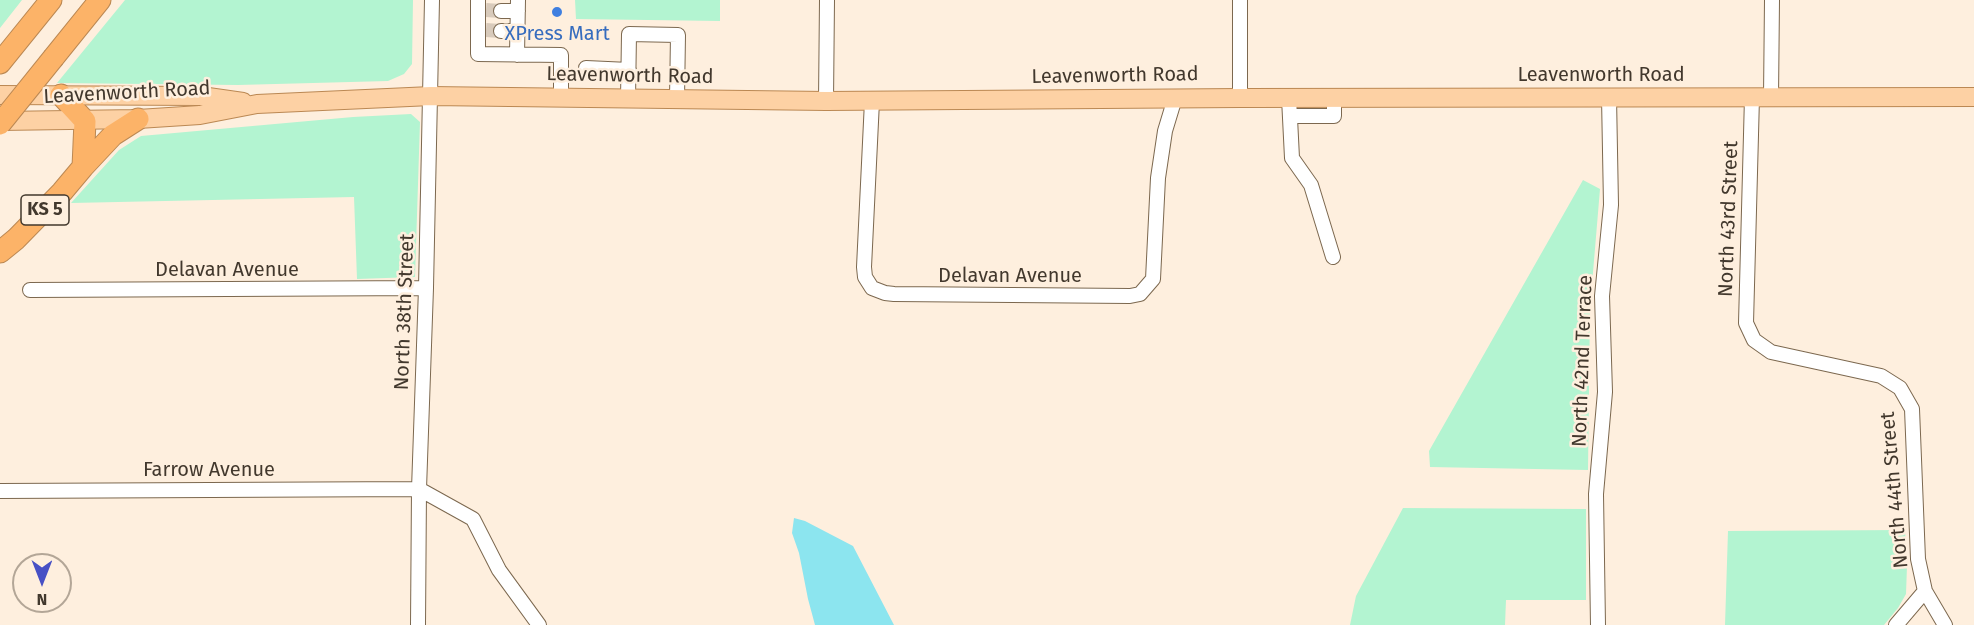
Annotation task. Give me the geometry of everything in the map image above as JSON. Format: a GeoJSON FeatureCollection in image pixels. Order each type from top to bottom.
{"type":"FeatureCollection","features":[{"type":"Feature","properties":{"kind":"highway"},"geometry":{"type":"LineString","coordinates":[[6,55],[51,0]]}},
{"type":"Feature","properties":{"kind":"highway"},"geometry":{"type":"LineString","coordinates":[[0,122],[100,0]]}},
{"type":"Feature","properties":{"kind":"highway"},"geometry":{"type":"LineString","coordinates":[[61,95],[85,121],[83,166]]}},
{"type":"Feature","properties":{"kind":"highway","name":"KS 5"},"geometry":{"type":"LineString","coordinates":[[0,252],[55,200],[113,135],[138,119]]}},
{"type":"Feature","properties":{"kind":"main road","name":"Leavenworth Road"},"geometry":{"type":"LineString","coordinates":[[0,95],[201,96],[257,104]]}},
{"type":"Feature","properties":{"kind":"main road","name":"Leavenworth Road"},"geometry":{"type":"LineString","coordinates":[[0,122],[138,119],[200,115],[257,104],[431,96],[826,101],[1240,98],[1290,107],[1334,98],[1974,97]]}},
{"type":"Feature","properties":{"kind":"street","name":"North 38th Street"},"geometry":{"type":"LineString","coordinates":[[418,625],[418,489],[426,288],[432,0]]}},
{"type":"Feature","properties":{"kind":"street"},"geometry":{"type":"LineString","coordinates":[[826,101],[827,0]]}},
{"type":"Feature","properties":{"kind":"street"},"geometry":{"type":"LineString","coordinates":[[1240,0],[1240,98]]}},
{"type":"Feature","properties":{"kind":"street"},"geometry":{"type":"LineString","coordinates":[[1771,97],[1772,0]]}},
{"type":"Feature","properties":{"kind":"street"},"geometry":{"type":"LineString","coordinates":[[501,11],[518,6],[517,55]]}},
{"type":"Feature","properties":{"kind":"street"},"geometry":{"type":"LineString","coordinates":[[481,7],[482,30],[478,54],[561,55],[561,98]]}},
{"type":"Feature","properties":{"kind":"street"},"geometry":{"type":"LineString","coordinates":[[501,31],[517,31]]}},
{"type":"Feature","properties":{"kind":"street"},"geometry":{"type":"LineString","coordinates":[[628,99],[629,34],[678,34],[677,99]]}},
{"type":"Feature","properties":{"kind":"street"},"geometry":{"type":"LineString","coordinates":[[586,69],[628,70]]}},
{"type":"Feature","properties":{"kind":"street","name":"North 42nd Terrace"},"geometry":{"type":"LineString","coordinates":[[1598,625],[1596,494],[1605,392],[1602,296],[1611,205],[1609,97]]}},
{"type":"Feature","properties":{"kind":"street","name":"North 43rd Street"},"geometry":{"type":"LineString","coordinates":[[1752,97],[1746,323],[1754,340],[1771,352],[1881,376],[1900,388]]}},
{"type":"Feature","properties":{"kind":"street","name":"Delavan Avenue"},"geometry":{"type":"LineString","coordinates":[[872,101],[864,267],[865,276],[872,288],[894,294],[1130,296],[1140,294],[1154,279],[1158,178],[1165,131],[1175,98]]}},
{"type":"Feature","properties":{"kind":"street"},"geometry":{"type":"LineString","coordinates":[[1290,107],[1292,158],[1311,185],[1333,257]]}},
{"type":"Feature","properties":{"kind":"street","name":"Delavan Avenue"},"geometry":{"type":"LineString","coordinates":[[30,290],[426,288]]}},
{"type":"Feature","properties":{"kind":"street","name":"North 44th Street"},"geometry":{"type":"LineString","coordinates":[[1900,388],[1912,410],[1918,559],[1925,591],[1945,625]]}},
{"type":"Feature","properties":{"kind":"street"},"geometry":{"type":"LineString","coordinates":[[418,489],[473,519],[499,570],[539,625]]}},
{"type":"Feature","properties":{"kind":"street","name":"Farrow Avenue"},"geometry":{"type":"LineString","coordinates":[[0,490],[418,489]]}},
{"type":"Feature","properties":{"kind":"street"},"geometry":{"type":"LineString","coordinates":[[1896,625],[1925,591]]}},
{"type":"Feature","properties":{"kind":"green space"},"geometry":{"type":"Polygon","coordinates":[[[0,0],[22,0],[0,28],[0,0]]]}},
{"type":"Feature","properties":{"kind":"green space"},"geometry":{"type":"Polygon","coordinates":[[[125,0],[413,0],[412,64],[404,74],[388,81],[238,85],[57,83],[125,0]]]}},
{"type":"Feature","properties":{"kind":"green space"},"geometry":{"type":"Polygon","coordinates":[[[575,0],[720,0],[720,21],[576,19],[575,0]]]}},
{"type":"Feature","properties":{"kind":"green space"},"geometry":{"type":"Polygon","coordinates":[[[411,114],[420,122],[415,277],[357,279],[354,197],[71,203],[119,150],[141,136],[411,114]]]}},
{"type":"Feature","properties":{"kind":"green space"},"geometry":{"type":"Polygon","coordinates":[[[1583,180],[1600,189],[1590,308],[1588,470],[1430,467],[1429,451],[1583,180]]]}},
{"type":"Feature","properties":{"kind":"green space"},"geometry":{"type":"Polygon","coordinates":[[[1403,508],[1586,509],[1586,600],[1506,600],[1505,625],[1350,625],[1356,596],[1403,508]]]}},
{"type":"Feature","properties":{"kind":"green space"},"geometry":{"type":"Polygon","coordinates":[[[1905,530],[1906,594],[1884,625],[1725,625],[1728,531],[1905,530]]]}},
{"type":"Feature","properties":{"kind":"water"},"geometry":{"type":"Polygon","coordinates":[[[794,518],[805,521],[853,546],[894,625],[815,625],[799,553],[792,533],[794,518]]]}},
{"type":"Feature","properties":{"kind":"tunnel"},"geometry":{"type":"LineString","coordinates":[[486,10],[501,11]]}},
{"type":"Feature","properties":{"kind":"tunnel"},"geometry":{"type":"LineString","coordinates":[[486,30],[501,31]]}},
{"type":"Feature","properties":{"kind":"place","name":"XPress Mart"},"geometry":{"type":"Point","coordinates":[557,12]}}]}
